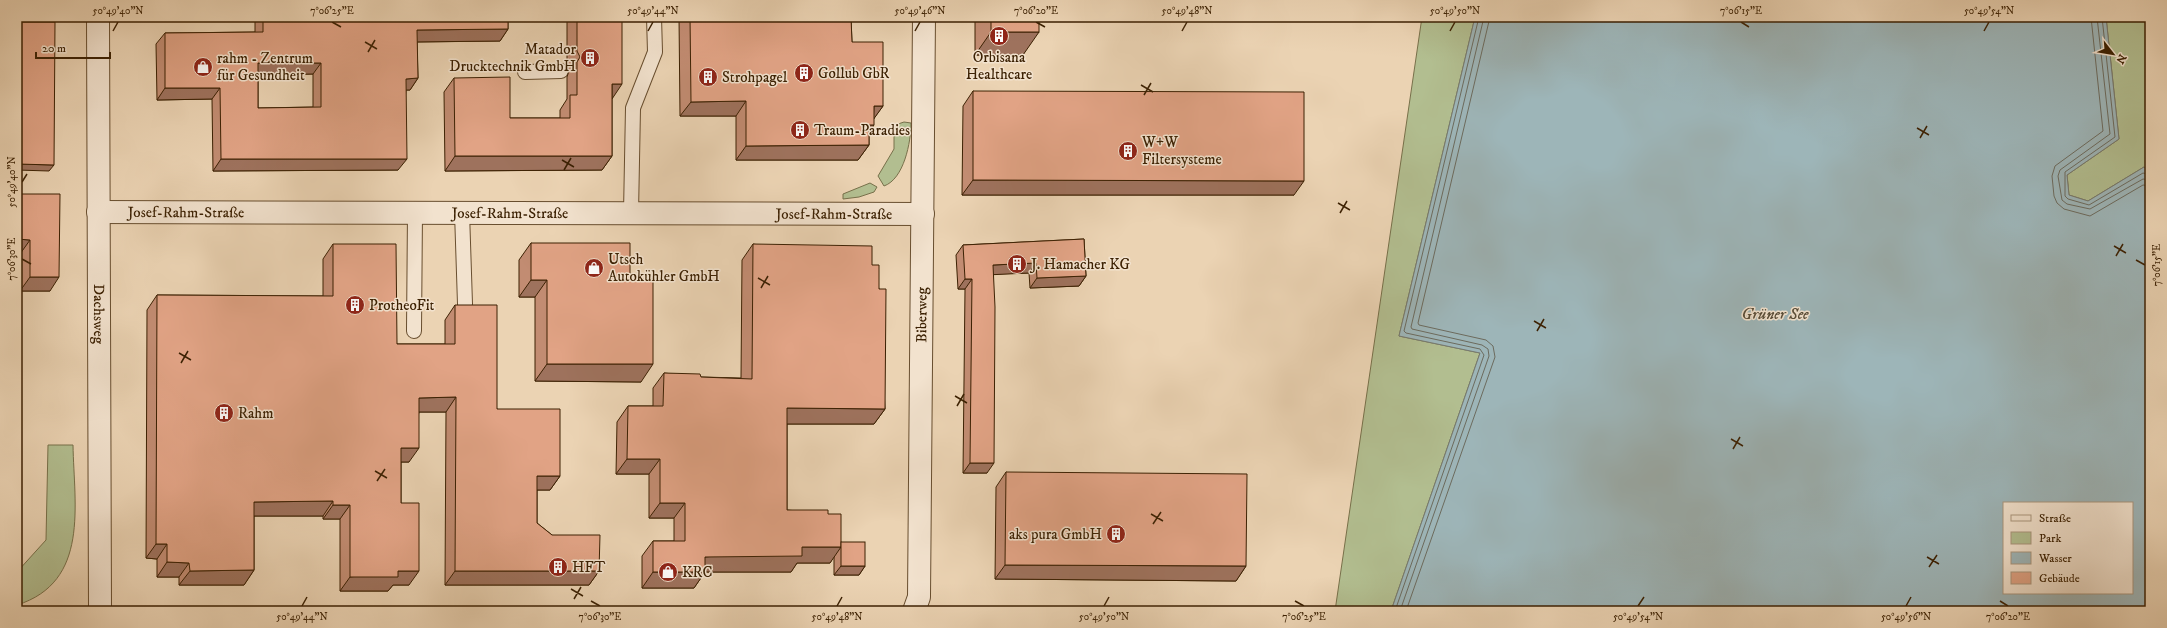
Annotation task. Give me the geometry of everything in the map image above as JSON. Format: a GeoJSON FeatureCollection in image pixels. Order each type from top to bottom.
{"type":"FeatureCollection","features":[{"type":"Feature","properties":{"kind":"street","name":"Dachsweg"},"geometry":{"type":"LineString","coordinates":[[98,17],[100,611]]}},
{"type":"Feature","properties":{"kind":"street","name":"Biberweg"},"geometry":{"type":"LineString","coordinates":[[914,611],[919,597],[924,17]]}},
{"type":"Feature","properties":{"kind":"street","name":"Josef-Rahm-Straße"},"geometry":{"type":"LineString","coordinates":[[98,212],[922,214]]}},
{"type":"Feature","properties":{"kind":"lane"},"geometry":{"type":"LineString","coordinates":[[631,213],[633,108],[655,52],[654,17]]}},
{"type":"Feature","properties":{"kind":"lane"},"geometry":{"type":"LineString","coordinates":[[525,72],[561,71]]}},
{"type":"Feature","properties":{"kind":"lane"},"geometry":{"type":"LineString","coordinates":[[414,212],[414,331]]}},
{"type":"Feature","properties":{"kind":"lane"},"geometry":{"type":"LineString","coordinates":[[462,212],[464,304]]}},
{"type":"Feature","properties":{"kind":"green space"},"geometry":{"type":"Polygon","coordinates":[[[1422,17],[1475,17],[1399,336],[1480,353],[1391,611],[1335,611],[1422,17]]]}},
{"type":"Feature","properties":{"kind":"green space"},"geometry":{"type":"Polygon","coordinates":[[[2106,17],[2150,17],[2150,172],[2144,167],[2088,201],[2069,195],[2067,175],[2119,139],[2106,17]]]}},
{"type":"Feature","properties":{"kind":"green space"},"geometry":{"type":"Polygon","coordinates":[[[904,122],[911,123],[910,140],[905,159],[897,176],[884,186],[878,176],[894,149],[894,129],[898,124],[904,122]]]}},
{"type":"Feature","properties":{"kind":"green space"},"geometry":{"type":"Polygon","coordinates":[[[870,183],[877,187],[874,192],[859,197],[843,199],[843,194],[870,183]]]}},
{"type":"Feature","properties":{"kind":"green space"},"geometry":{"type":"Polygon","coordinates":[[[48,445],[73,445],[75,516],[73,539],[67,560],[57,579],[40,594],[17,605],[17,572],[46,540],[48,445]]]}},
{"type":"Feature","properties":{"kind":"water","name":"Grüner See"},"geometry":{"type":"Polygon","coordinates":[[[1475,17],[2106,17],[2119,139],[2067,175],[2069,195],[2088,201],[2144,167],[2150,172],[2150,611],[1391,611],[1480,353],[1399,336],[1475,17]]]}},
{"type":"Feature","properties":{"kind":"building"},"geometry":{"type":"Polygon","coordinates":[[[263,17],[508,17],[508,29],[417,30],[418,78],[406,79],[407,159],[221,159],[220,88],[165,88],[165,33],[263,32],[263,17]],[[258,63],[258,108],[321,107],[321,63],[258,63]]]}},
{"type":"Feature","properties":{"kind":"building"},"geometry":{"type":"Polygon","coordinates":[[[577,17],[622,17],[622,84],[612,84],[612,156],[455,156],[454,78],[510,77],[510,118],[570,118],[570,95],[577,95],[577,62],[580,57],[577,51],[577,17]]]}},
{"type":"Feature","properties":{"kind":"building"},"geometry":{"type":"Polygon","coordinates":[[[690,17],[851,17],[852,42],[883,42],[883,106],[874,106],[874,125],[869,125],[869,145],[746,146],[746,101],[691,102],[690,17]]]}},
{"type":"Feature","properties":{"kind":"building"},"geometry":{"type":"Polygon","coordinates":[[[991,17],[1039,17],[1039,32],[991,32],[991,17]]]}},
{"type":"Feature","properties":{"kind":"building"},"geometry":{"type":"Polygon","coordinates":[[[17,22],[55,22],[54,165],[17,164],[17,22]]]}},
{"type":"Feature","properties":{"kind":"building","name":"W+W Filtersysteme"},"geometry":{"type":"Polygon","coordinates":[[[973,91],[1304,92],[1304,181],[973,180],[973,91]]]}},
{"type":"Feature","properties":{"kind":"building"},"geometry":{"type":"Polygon","coordinates":[[[17,194],[60,194],[59,277],[30,277],[30,240],[17,239],[17,194]]]}},
{"type":"Feature","properties":{"kind":"building"},"geometry":{"type":"Polygon","coordinates":[[[1084,239],[1086,276],[1037,278],[1036,263],[993,265],[995,307],[994,463],[970,463],[972,279],[965,279],[963,245],[1084,239]]]}},
{"type":"Feature","properties":{"kind":"building"},"geometry":{"type":"Polygon","coordinates":[[[531,243],[630,243],[630,279],[653,279],[653,364],[547,364],[547,280],[531,280],[531,243]]]}},
{"type":"Feature","properties":{"kind":"building"},"geometry":{"type":"Polygon","coordinates":[[[333,244],[396,244],[397,344],[455,344],[455,305],[497,305],[497,409],[560,409],[560,476],[537,476],[537,523],[552,535],[600,535],[599,571],[455,571],[456,397],[419,398],[419,448],[401,448],[401,503],[419,503],[419,571],[398,571],[398,577],[350,577],[350,505],[333,505],[333,501],[254,502],[254,570],[190,571],[189,563],[167,562],[167,544],[156,544],[157,295],[333,296],[333,244]]]}},
{"type":"Feature","properties":{"kind":"building"},"geometry":{"type":"Polygon","coordinates":[[[753,244],[872,246],[872,265],[879,265],[879,289],[886,289],[885,409],[787,408],[787,510],[828,510],[828,514],[841,514],[841,547],[802,547],[802,556],[705,557],[705,572],[653,572],[653,541],[685,541],[685,503],[660,503],[660,459],[627,459],[628,406],[663,406],[664,373],[700,374],[701,377],[752,379],[753,244]]]}},
{"type":"Feature","properties":{"kind":"building","name":"aks pura GmbH"},"geometry":{"type":"Polygon","coordinates":[[[1006,472],[1247,474],[1246,566],[1005,565],[1006,472]]]}},
{"type":"Feature","properties":{"kind":"building"},"geometry":{"type":"Polygon","coordinates":[[[841,542],[865,542],[865,566],[841,566],[841,542]]]}},
{"type":"Feature","properties":{"kind":"place","name":"Orbisana Healthcare"},"geometry":{"type":"Point","coordinates":[999,36]}},
{"type":"Feature","properties":{"kind":"place","name":"Matador Drucktechnik GmbH"},"geometry":{"type":"Point","coordinates":[590,58]}},
{"type":"Feature","properties":{"kind":"place","name":"rahm - Zentrum für Gesundheit"},"geometry":{"type":"Point","coordinates":[203,67]}},
{"type":"Feature","properties":{"kind":"place","name":"Gollub GbR"},"geometry":{"type":"Point","coordinates":[804,73]}},
{"type":"Feature","properties":{"kind":"place","name":"Strohpagel"},"geometry":{"type":"Point","coordinates":[708,77]}},
{"type":"Feature","properties":{"kind":"place","name":"Traum-Paradies"},"geometry":{"type":"Point","coordinates":[800,130]}},
{"type":"Feature","properties":{"kind":"place","name":"W+W Filtersysteme"},"geometry":{"type":"Point","coordinates":[1128,151]}},
{"type":"Feature","properties":{"kind":"place","name":"J. Hamacher KG"},"geometry":{"type":"Point","coordinates":[1017,264]}},
{"type":"Feature","properties":{"kind":"place","name":"Utsch Autokühler GmbH"},"geometry":{"type":"Point","coordinates":[594,268]}},
{"type":"Feature","properties":{"kind":"place","name":"ProtheoFit"},"geometry":{"type":"Point","coordinates":[355,305]}},
{"type":"Feature","properties":{"kind":"place","name":"Rahm"},"geometry":{"type":"Point","coordinates":[224,413]}},
{"type":"Feature","properties":{"kind":"place","name":"aks pura GmbH"},"geometry":{"type":"Point","coordinates":[1116,534]}},
{"type":"Feature","properties":{"kind":"place","name":"HFT"},"geometry":{"type":"Point","coordinates":[558,567]}},
{"type":"Feature","properties":{"kind":"place","name":"KRC"},"geometry":{"type":"Point","coordinates":[668,572]}}]}
